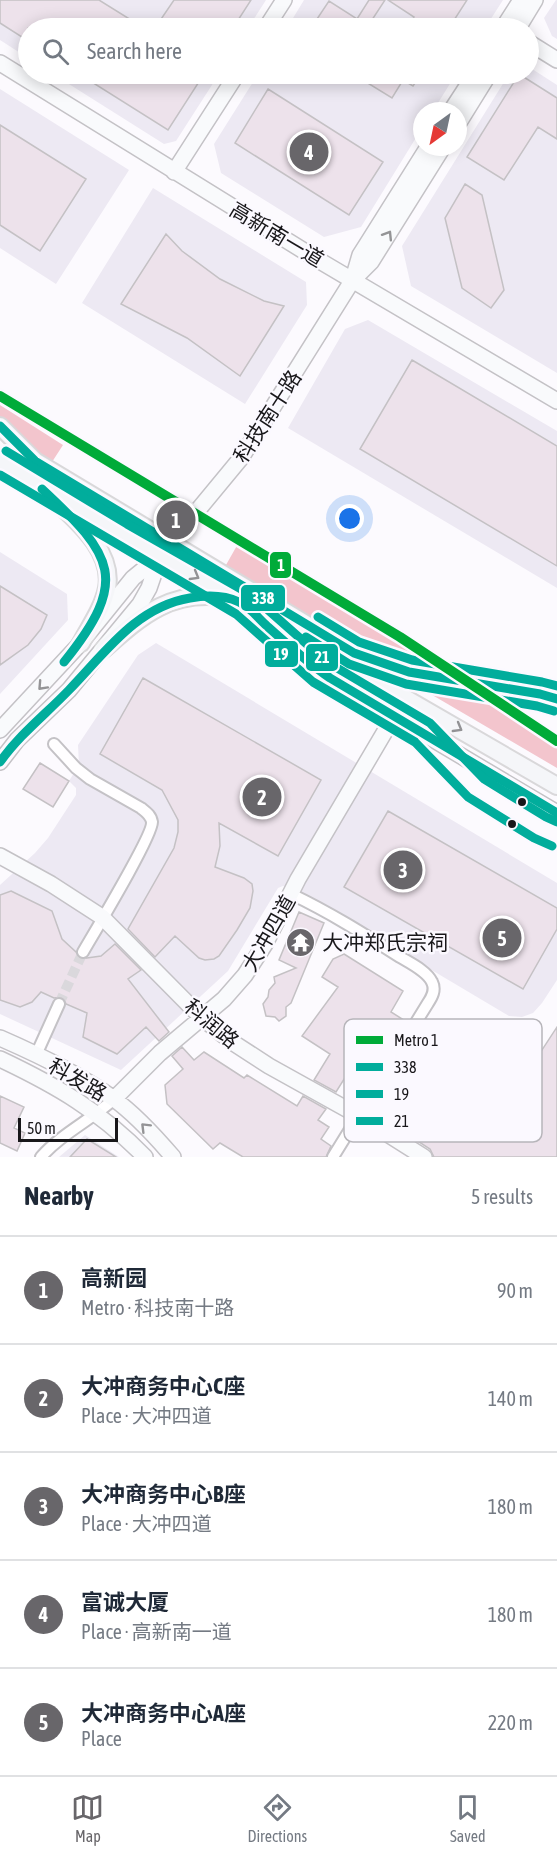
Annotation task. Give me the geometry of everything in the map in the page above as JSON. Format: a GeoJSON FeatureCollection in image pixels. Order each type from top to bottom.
{"type":"FeatureCollection","features":[{"type":"Feature","properties":{"kind":"main road"},"geometry":{"type":"LineString","coordinates":[[0,426],[35,461],[243,604],[557,786]]}},
{"type":"Feature","properties":{"kind":"main road"},"geometry":{"type":"LineString","coordinates":[[0,461],[36,483],[166,550],[354,652],[409,672],[540,694],[557,705]]}},
{"type":"Feature","properties":{"kind":"main road"},"geometry":{"type":"LineString","coordinates":[[36,483],[82,526],[97,548],[106,568],[107,588],[104,598],[81,643]]}},
{"type":"Feature","properties":{"kind":"main road"},"geometry":{"type":"LineString","coordinates":[[104,649],[148,613],[173,601],[215,596],[243,604]]}},
{"type":"Feature","properties":{"kind":"street"},"geometry":{"type":"LineString","coordinates":[[272,18],[284,0]]}},
{"type":"Feature","properties":{"kind":"street"},"geometry":{"type":"LineString","coordinates":[[513,18],[521,0]]}},
{"type":"Feature","properties":{"kind":"street"},"geometry":{"type":"LineString","coordinates":[[518,18],[535,0]]}},
{"type":"Feature","properties":{"kind":"street"},"geometry":{"type":"LineString","coordinates":[[539,49],[557,60]]}},
{"type":"Feature","properties":{"kind":"street","name":"高新南一道"},"geometry":{"type":"LineString","coordinates":[[0,63],[18,74]]}},
{"type":"Feature","properties":{"kind":"street","name":"高新南一道"},"geometry":{"type":"LineString","coordinates":[[34,84],[352,281],[557,400]]}},
{"type":"Feature","properties":{"kind":"street"},"geometry":{"type":"LineString","coordinates":[[174,172],[231,84]]}},
{"type":"Feature","properties":{"kind":"street"},"geometry":{"type":"LineString","coordinates":[[457,102],[469,84]]}},
{"type":"Feature","properties":{"kind":"street"},"geometry":{"type":"LineString","coordinates":[[467,109],[483,84]]}},
{"type":"Feature","properties":{"kind":"street","name":"科技南十路"},"geometry":{"type":"LineString","coordinates":[[352,281],[360,255],[422,156]]}},
{"type":"Feature","properties":{"kind":"street","name":"科技南十路"},"geometry":{"type":"LineString","coordinates":[[166,550],[241,458],[352,281],[371,262],[437,156]]}},
{"type":"Feature","properties":{"kind":"street"},"geometry":{"type":"LineString","coordinates":[[0,730],[81,643],[133,578],[166,550]]}},
{"type":"Feature","properties":{"kind":"street"},"geometry":{"type":"LineString","coordinates":[[0,762],[17,740],[69,690],[140,604],[166,550]]}},
{"type":"Feature","properties":{"kind":"street"},"geometry":{"type":"LineString","coordinates":[[243,604],[320,672],[557,813]]}},
{"type":"Feature","properties":{"kind":"street"},"geometry":{"type":"LineString","coordinates":[[540,694],[557,699]]}},
{"type":"Feature","properties":{"kind":"street","name":"大冲四道"},"geometry":{"type":"LineString","coordinates":[[41,1157],[49,1148],[98,1114],[160,1053],[224,999],[255,961],[394,716]]}},
{"type":"Feature","properties":{"kind":"street"},"geometry":{"type":"LineString","coordinates":[[54,744],[76,768],[90,779],[141,807],[148,813],[152,822],[134,862],[83,952]]}},
{"type":"Feature","properties":{"kind":"street","name":"科润路"},"geometry":{"type":"LineString","coordinates":[[0,856],[82,902],[102,917],[202,1018],[259,1060],[344,1108]]}},
{"type":"Feature","properties":{"kind":"street"},"geometry":{"type":"LineString","coordinates":[[0,863],[18,866]]}},
{"type":"Feature","properties":{"kind":"street"},"geometry":{"type":"LineString","coordinates":[[291,894],[348,924],[431,979],[434,990],[418,1019]]}},
{"type":"Feature","properties":{"kind":"street"},"geometry":{"type":"LineString","coordinates":[[36,1054],[59,1004]]}},
{"type":"Feature","properties":{"kind":"street","name":"科发路"},"geometry":{"type":"LineString","coordinates":[[0,1038],[36,1054],[114,1099],[134,1116],[173,1157]]}},
{"type":"Feature","properties":{"kind":"street","name":"科发路"},"geometry":{"type":"LineString","coordinates":[[0,1059],[33,1075],[98,1114],[145,1157]]}},
{"type":"Feature","properties":{"kind":"street"},"geometry":{"type":"LineString","coordinates":[[333,1157],[344,1140]]}},
{"type":"Feature","properties":{"kind":"street","name":"科润路"},"geometry":{"type":"LineString","coordinates":[[400,1142],[424,1157]]}},
{"type":"Feature","properties":{"kind":"shaded area"},"geometry":{"type":"Polygon","coordinates":[[[0,0],[266,0],[254,18],[18,18],[18,52],[0,40],[0,0]]]}},
{"type":"Feature","properties":{"kind":"shaded area"},"geometry":{"type":"Polygon","coordinates":[[[304,0],[503,0],[491,18],[293,18],[304,0]]]}},
{"type":"Feature","properties":{"kind":"shaded area"},"geometry":{"type":"Polygon","coordinates":[[[556,0],[557,39],[552,36],[544,18],[556,0]]]}},
{"type":"Feature","properties":{"kind":"shaded area"},"geometry":{"type":"Polygon","coordinates":[[[539,73],[557,85],[557,373],[411,286],[402,246],[458,156],[467,156],[467,142],[503,84],[539,84],[539,73]]]}},
{"type":"Feature","properties":{"kind":"shaded area"},"geometry":{"type":"Polygon","coordinates":[[[69,84],[213,84],[176,141],[164,144],[69,84]]]}},
{"type":"Feature","properties":{"kind":"shaded area"},"geometry":{"type":"Polygon","coordinates":[[[252,84],[450,84],[439,102],[413,102],[413,143],[361,227],[324,237],[221,173],[214,144],[252,84]]]}},
{"type":"Feature","properties":{"kind":"shaded area"},"geometry":{"type":"Polygon","coordinates":[[[0,89],[129,170],[56,284],[0,248],[0,89]]]}},
{"type":"Feature","properties":{"kind":"shaded area"},"geometry":{"type":"Polygon","coordinates":[[[153,188],[306,282],[307,305],[245,404],[82,303],[153,188]]]}},
{"type":"Feature","properties":{"kind":"shaded area"},"geometry":{"type":"Polygon","coordinates":[[[368,320],[557,431],[557,588],[288,428],[345,329],[368,320]]]}},
{"type":"Feature","properties":{"kind":"shaded area"},"geometry":{"type":"Polygon","coordinates":[[[0,405],[63,445],[52,462],[0,436],[0,405]]]}},
{"type":"Feature","properties":{"kind":"shaded area"},"geometry":{"type":"Polygon","coordinates":[[[239,542],[557,733],[557,768],[222,572],[239,542]]]}},
{"type":"Feature","properties":{"kind":"shaded area"},"geometry":{"type":"Polygon","coordinates":[[[0,552],[67,594],[68,620],[0,694],[0,552]]]}},
{"type":"Feature","properties":{"kind":"shaded area"},"geometry":{"type":"Polygon","coordinates":[[[156,643],[557,883],[557,980],[533,1013],[522,1017],[509,1016],[366,931],[283,886],[278,888],[228,971],[121,1070],[0,1014],[0,885],[48,838],[76,795],[76,788],[69,781],[79,765],[78,745],[138,655],[156,643]]]}},
{"type":"Feature","properties":{"kind":"shaded area"},"geometry":{"type":"Polygon","coordinates":[[[85,1135],[119,1157],[59,1157],[85,1135]]]}},
{"type":"Feature","properties":{"kind":"building"},"geometry":{"type":"Polygon","coordinates":[[[0,0],[99,0],[128,18],[18,18],[18,35],[0,23],[0,0]]]}},
{"type":"Feature","properties":{"kind":"building"},"geometry":{"type":"Polygon","coordinates":[[[174,0],[251,0],[239,18],[162,18],[174,0]]]}},
{"type":"Feature","properties":{"kind":"building"},"geometry":{"type":"Polygon","coordinates":[[[369,0],[385,0],[373,18],[358,18],[369,0]]]}},
{"type":"Feature","properties":{"kind":"building"},"geometry":{"type":"Polygon","coordinates":[[[388,0],[467,0],[455,18],[414,17],[388,0]]]}},
{"type":"Feature","properties":{"kind":"building"},"geometry":{"type":"Polygon","coordinates":[[[329,1],[355,18],[318,18],[329,1]]]}},
{"type":"Feature","properties":{"kind":"building"},"geometry":{"type":"Polygon","coordinates":[[[95,84],[198,84],[168,130],[95,84]]]}},
{"type":"Feature","properties":{"kind":"building"},"geometry":{"type":"Polygon","coordinates":[[[369,84],[401,84],[392,98],[369,84]]]}},
{"type":"Feature","properties":{"kind":"building"},"geometry":{"type":"Polygon","coordinates":[[[513,84],[535,84],[557,98],[557,139],[538,127],[504,180],[467,157],[513,84]]]}},
{"type":"Feature","properties":{"kind":"building"},"geometry":{"type":"Polygon","coordinates":[[[268,89],[383,162],[349,215],[235,143],[268,89]]]}},
{"type":"Feature","properties":{"kind":"building"},"geometry":{"type":"Polygon","coordinates":[[[0,125],[86,179],[40,251],[0,225],[0,125]]]}},
{"type":"Feature","properties":{"kind":"building"},"geometry":{"type":"Polygon","coordinates":[[[465,184],[482,195],[504,290],[491,308],[462,288],[445,218],[465,184]]]}},
{"type":"Feature","properties":{"kind":"building"},"geometry":{"type":"Polygon","coordinates":[[[166,234],[182,251],[220,279],[264,301],[284,306],[240,376],[187,338],[121,304],[166,234]]]}},
{"type":"Feature","properties":{"kind":"building"},"geometry":{"type":"Polygon","coordinates":[[[412,360],[557,446],[557,566],[360,449],[412,360]]]}},
{"type":"Feature","properties":{"kind":"building"},"geometry":{"type":"Polygon","coordinates":[[[0,586],[47,615],[41,629],[28,645],[0,665],[0,586]]]}},
{"type":"Feature","properties":{"kind":"building"},"geometry":{"type":"Polygon","coordinates":[[[143,678],[321,780],[278,856],[219,823],[220,846],[215,867],[244,878],[252,884],[253,891],[250,908],[219,956],[214,959],[199,958],[175,936],[155,957],[128,929],[174,848],[178,832],[178,820],[162,790],[100,754],[143,678]]]}},
{"type":"Feature","properties":{"kind":"building"},"geometry":{"type":"Polygon","coordinates":[[[40,763],[69,781],[53,807],[23,789],[40,763]]]}},
{"type":"Feature","properties":{"kind":"building"},"geometry":{"type":"Polygon","coordinates":[[[388,811],[557,908],[557,929],[523,989],[344,887],[388,811]]]}},
{"type":"Feature","properties":{"kind":"building"},"geometry":{"type":"Polygon","coordinates":[[[11,891],[52,911],[62,939],[80,959],[101,956],[115,944],[141,970],[128,979],[169,1032],[159,1041],[146,1027],[117,1054],[83,1037],[87,1013],[66,1004],[63,997],[54,998],[41,992],[32,1002],[20,1007],[0,1000],[0,895],[11,891]]]}},
{"type":"Feature","properties":{"kind":"building"},"geometry":{"type":"Polygon","coordinates":[[[299,912],[324,923],[291,1003],[286,1007],[286,1016],[279,1021],[275,1017],[266,1016],[263,1004],[275,983],[274,977],[296,968],[279,960],[299,912]]]}},
{"type":"Feature","properties":{"kind":"building"},"geometry":{"type":"Polygon","coordinates":[[[344,954],[403,991],[391,1012],[402,1019],[344,1019],[344,1079],[336,1092],[314,1080],[330,1054],[302,1036],[338,987],[322,977],[333,959],[344,954]]]}},
{"type":"Feature","properties":{"kind":"building"},"geometry":{"type":"Polygon","coordinates":[[[557,1027],[557,1157],[434,1157],[430,1149],[419,1142],[542,1142],[542,1050],[557,1027]]]}},
{"type":"Feature","properties":{"kind":"building"},"geometry":{"type":"Polygon","coordinates":[[[182,1047],[194,1060],[204,1052],[244,1078],[247,1075],[297,1106],[303,1096],[326,1109],[318,1120],[329,1127],[321,1139],[331,1146],[326,1157],[243,1157],[220,1143],[213,1149],[167,1104],[165,1085],[183,1069],[172,1056],[182,1047]]]}},
{"type":"Feature","properties":{"kind":"building"},"geometry":{"type":"Polygon","coordinates":[[[0,1096],[24,1107],[14,1128],[25,1133],[17,1151],[0,1143],[0,1096]]]}},
{"type":"Feature","properties":{"kind":"building"},"geometry":{"type":"Polygon","coordinates":[[[87,1139],[116,1157],[70,1157],[87,1139]]]}},
{"type":"Feature","properties":{"kind":"tunnel"},"geometry":{"type":"LineString","coordinates":[[59,1004],[83,952]]}},
{"type":"Feature","properties":{"kind":"metro line","name":"1"},"geometry":{"type":"LineString","coordinates":[[0,396],[400,637],[557,741]]}},
{"type":"Feature","properties":{"kind":"transit line","name":"338"},"geometry":{"type":"LineString","coordinates":[[0,426],[35,461],[354,653],[409,672],[540,694],[557,699]]}},
{"type":"Feature","properties":{"kind":"transit line","name":"21"},"geometry":{"type":"LineString","coordinates":[[6,451],[250,594],[327,662],[430,723],[484,779],[557,822]]}},
{"type":"Feature","properties":{"kind":"transit line","name":"19"},"geometry":{"type":"LineString","coordinates":[[0,475],[236,614],[313,682],[415,742],[468,797],[534,838],[552,846]]}},
{"type":"Feature","properties":{"kind":"transit line","name":"338"},"geometry":{"type":"LineString","coordinates":[[42,489],[85,533],[98,552],[105,570],[105,589],[99,610],[64,662]]}},
{"type":"Feature","properties":{"kind":"transit line","name":"338"},"geometry":{"type":"LineString","coordinates":[[0,762],[25,733],[137,621],[171,603],[196,597],[215,596],[243,604],[330,678],[557,813]]}},
{"type":"Feature","properties":{"kind":"transit line","name":"21"},"geometry":{"type":"LineString","coordinates":[[318,617],[359,642],[412,660],[557,686]]}},
{"type":"Feature","properties":{"kind":"transit line","name":"19"},"geometry":{"type":"LineString","coordinates":[[306,637],[349,664],[406,684],[537,706],[554,711]]}},
{"type":"Feature","properties":{"kind":"place","name":"富诚大厦"},"geometry":{"type":"Point","coordinates":[309,152]}},
{"type":"Feature","properties":{"kind":"place","name":"高新园"},"geometry":{"type":"Point","coordinates":[176,520]}},
{"type":"Feature","properties":{"kind":"place","name":"大冲商务中心C座"},"geometry":{"type":"Point","coordinates":[262,797]}},
{"type":"Feature","properties":{"kind":"place","name":"大冲商务中心B座"},"geometry":{"type":"Point","coordinates":[403,870]}},
{"type":"Feature","properties":{"kind":"place","name":"大冲商务中心A座"},"geometry":{"type":"Point","coordinates":[502,938]}},
{"type":"Feature","properties":{"kind":"place","name":"大冲郑氏宗祠"},"geometry":{"type":"Point","coordinates":[301,942]}}]}
